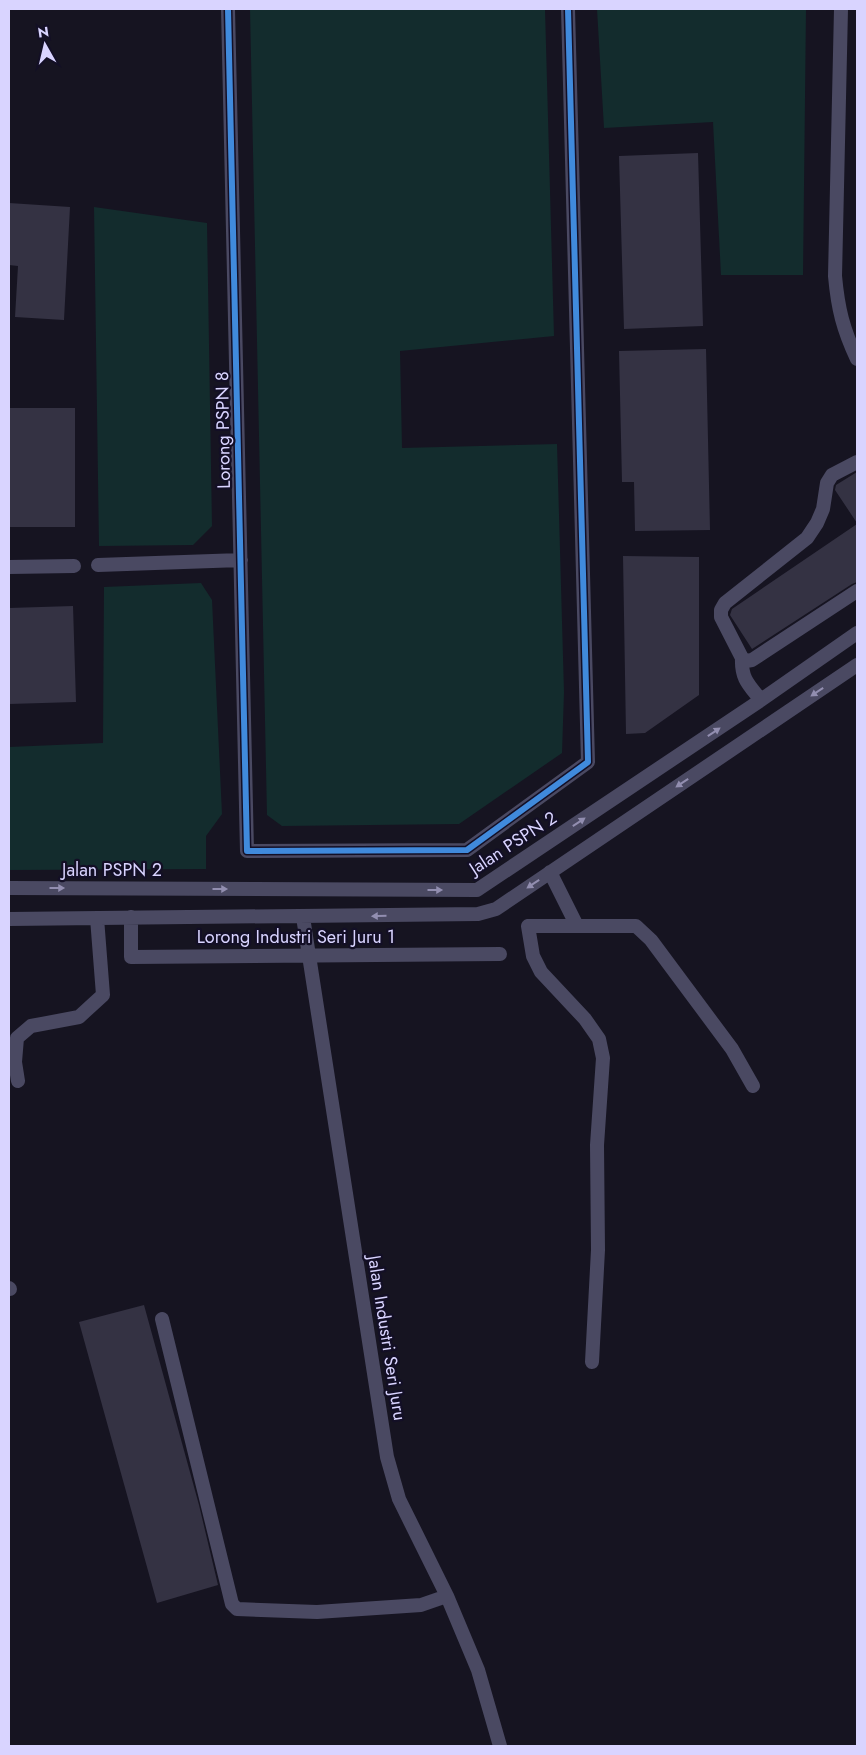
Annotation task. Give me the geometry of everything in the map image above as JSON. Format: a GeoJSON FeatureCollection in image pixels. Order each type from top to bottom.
{"type":"FeatureCollection","features":[{"type":"Feature","properties":{"kind":"street","name":"Lorong PSPN 8"},"geometry":{"type":"LineString","coordinates":[[228,9],[247,851],[467,850],[588,762],[568,9]]}},
{"type":"Feature","properties":{"kind":"street"},"geometry":{"type":"LineString","coordinates":[[841,9],[835,276],[838,305],[845,332],[857,359]]}},
{"type":"Feature","properties":{"kind":"street"},"geometry":{"type":"LineString","coordinates":[[761,700],[743,676],[742,658],[722,617],[721,610],[725,603],[807,538],[818,523],[823,508],[827,483],[832,475],[857,462]]}},
{"type":"Feature","properties":{"kind":"street"},"geometry":{"type":"LineString","coordinates":[[98,565],[241,560]]}},
{"type":"Feature","properties":{"kind":"street"},"geometry":{"type":"LineString","coordinates":[[9,567],[74,566]]}},
{"type":"Feature","properties":{"kind":"street"},"geometry":{"type":"LineString","coordinates":[[742,658],[752,660],[857,591]]}},
{"type":"Feature","properties":{"kind":"street","name":"Jalan PSPN 2"},"geometry":{"type":"LineString","coordinates":[[9,888],[477,890],[761,700],[857,633]]}},
{"type":"Feature","properties":{"kind":"street"},"geometry":{"type":"LineString","coordinates":[[9,919],[478,914],[496,909],[857,665]]}},
{"type":"Feature","properties":{"kind":"street"},"geometry":{"type":"LineString","coordinates":[[550,872],[577,926]]}},
{"type":"Feature","properties":{"kind":"street","name":"Jalan Industri Seri Juru"},"geometry":{"type":"LineString","coordinates":[[304,916],[387,1456],[399,1499],[447,1596],[478,1670],[500,1746]]}},
{"type":"Feature","properties":{"kind":"street","name":"Lorong Industri Seri Juru 1"},"geometry":{"type":"LineString","coordinates":[[131,917],[131,956],[500,954]]}},
{"type":"Feature","properties":{"kind":"street"},"geometry":{"type":"LineString","coordinates":[[18,1081],[15,1062],[17,1038],[31,1026],[79,1016],[103,995],[97,918]]}},
{"type":"Feature","properties":{"kind":"street"},"geometry":{"type":"LineString","coordinates":[[592,1362],[598,1250],[597,1145],[603,1058],[599,1039],[585,1019],[541,972],[534,956],[528,926],[636,926],[651,940],[732,1049],[753,1086]]}},
{"type":"Feature","properties":{"kind":"street"},"geometry":{"type":"LineString","coordinates":[[162,1320],[232,1604],[236,1609],[317,1612],[421,1605],[447,1596]]}},
{"type":"Feature","properties":{"kind":"green space"},"geometry":{"type":"Polygon","coordinates":[[[250,9],[545,9],[554,336],[400,351],[402,448],[557,444],[564,692],[562,753],[459,824],[282,826],[267,815],[250,9]]]}},
{"type":"Feature","properties":{"kind":"green space"},"geometry":{"type":"Polygon","coordinates":[[[597,9],[806,9],[803,275],[721,275],[713,122],[604,128],[597,9]]]}},
{"type":"Feature","properties":{"kind":"green space"},"geometry":{"type":"Polygon","coordinates":[[[94,207],[207,223],[212,526],[193,545],[99,546],[94,207]]]}},
{"type":"Feature","properties":{"kind":"green space"},"geometry":{"type":"Polygon","coordinates":[[[201,583],[212,600],[222,814],[206,836],[206,869],[9,870],[9,747],[103,743],[104,587],[201,583]]]}},
{"type":"Feature","properties":{"kind":"building"},"geometry":{"type":"Polygon","coordinates":[[[698,153],[703,326],[624,329],[619,156],[698,153]]]}},
{"type":"Feature","properties":{"kind":"building"},"geometry":{"type":"Polygon","coordinates":[[[9,203],[70,207],[64,320],[15,317],[18,266],[9,265],[9,203]]]}},
{"type":"Feature","properties":{"kind":"building"},"geometry":{"type":"Polygon","coordinates":[[[706,349],[710,530],[635,531],[634,482],[622,482],[619,351],[706,349]]]}},
{"type":"Feature","properties":{"kind":"building"},"geometry":{"type":"Polygon","coordinates":[[[9,408],[75,408],[75,527],[9,527],[9,408]]]}},
{"type":"Feature","properties":{"kind":"building"},"geometry":{"type":"Polygon","coordinates":[[[857,472],[857,523],[835,490],[836,485],[857,472]]]}},
{"type":"Feature","properties":{"kind":"building"},"geometry":{"type":"Polygon","coordinates":[[[857,524],[857,582],[752,649],[730,615],[732,609],[857,524]]]}},
{"type":"Feature","properties":{"kind":"building"},"geometry":{"type":"Polygon","coordinates":[[[623,556],[699,557],[699,695],[645,733],[626,734],[623,556]]]}},
{"type":"Feature","properties":{"kind":"building"},"geometry":{"type":"Polygon","coordinates":[[[73,606],[76,702],[9,704],[9,608],[73,606]]]}},
{"type":"Feature","properties":{"kind":"building"},"geometry":{"type":"Polygon","coordinates":[[[144,1305],[199,1505],[218,1585],[157,1603],[79,1322],[144,1305]]]}},
{"type":"Feature","properties":{"kind":"cycle path"},"geometry":{"type":"LineString","coordinates":[[228,9],[247,851],[467,850],[588,762],[568,9]]}}]}
